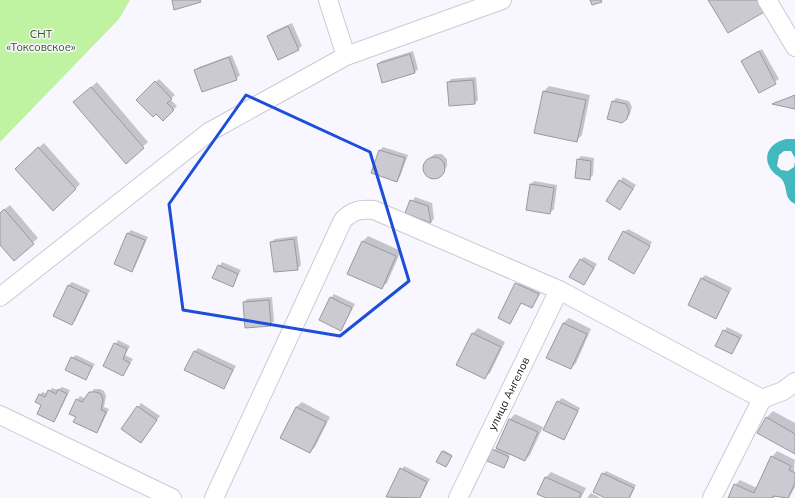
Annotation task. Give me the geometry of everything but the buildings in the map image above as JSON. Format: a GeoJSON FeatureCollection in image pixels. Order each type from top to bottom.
{"type":"FeatureCollection","features":[{"type":"Feature","properties":{"kind":"street"},"geometry":{"type":"LineString","coordinates":[[328,0],[346,56]]}},
{"type":"Feature","properties":{"kind":"street"},"geometry":{"type":"LineString","coordinates":[[0,297],[209,132],[346,56],[502,0]]}},
{"type":"Feature","properties":{"kind":"street"},"geometry":{"type":"LineString","coordinates":[[767,0],[795,47]]}},
{"type":"Feature","properties":{"kind":"street"},"geometry":{"type":"LineString","coordinates":[[214,498],[343,220],[351,212],[363,209],[374,210],[559,290],[762,399]]}},
{"type":"Feature","properties":{"kind":"street","name":"улица Ангелов"},"geometry":{"type":"LineString","coordinates":[[458,498],[559,290]]}},
{"type":"Feature","properties":{"kind":"street"},"geometry":{"type":"LineString","coordinates":[[712,498],[762,399],[782,391],[795,382]]}},
{"type":"Feature","properties":{"kind":"street"},"geometry":{"type":"LineString","coordinates":[[0,415],[172,498]]}},
{"type":"Feature","properties":{"kind":"highlighted area"},"geometry":{"type":"Polygon","coordinates":[[[246,95],[370,152],[409,281],[340,336],[183,310],[169,204],[246,95]]]}},
{"type":"Feature","properties":{"kind":"green space","name":"СНТ «Токсовское»"},"geometry":{"type":"Polygon","coordinates":[[[0,0],[130,0],[119,19],[0,142],[0,0]]]}},
{"type":"Feature","properties":{"kind":"water"},"geometry":{"type":"Polygon","coordinates":[[[786,139],[795,139],[795,158],[791,151],[784,151],[779,155],[777,166],[781,170],[788,171],[794,167],[795,162],[795,204],[789,199],[782,180],[770,167],[767,157],[768,152],[775,144],[786,139]]]}}]}
